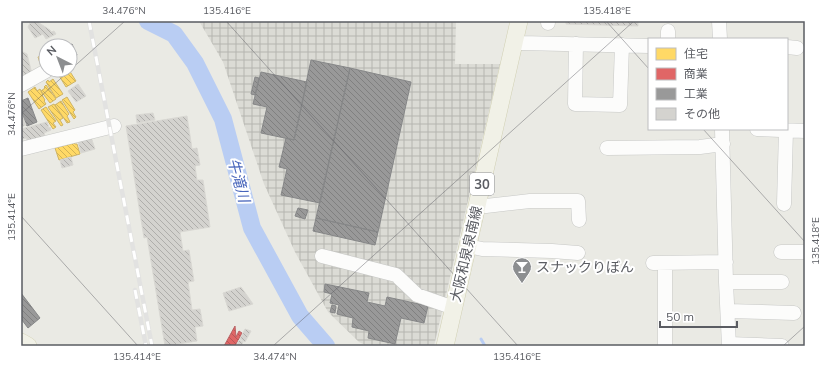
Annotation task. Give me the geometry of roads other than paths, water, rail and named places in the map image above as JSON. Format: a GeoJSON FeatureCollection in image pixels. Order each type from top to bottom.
{"type":"FeatureCollection","features":[{"type":"Feature","properties":{"kind":"main road","name":"大阪和泉泉南線"},"geometry":{"type":"LineString","coordinates":[[445,346],[519,21]]}},
{"type":"Feature","properties":{"kind":"main road"},"geometry":{"type":"LineString","coordinates":[[21,342],[28,346]]}},
{"type":"Feature","properties":{"kind":"street"},"geometry":{"type":"LineString","coordinates":[[719,21],[720,38]]}},
{"type":"Feature","properties":{"kind":"street"},"geometry":{"type":"LineString","coordinates":[[514,41],[521,43],[648,46]]}},
{"type":"Feature","properties":{"kind":"street"},"geometry":{"type":"LineString","coordinates":[[576,44],[575,104],[620,106],[622,45]]}},
{"type":"Feature","properties":{"kind":"street"},"geometry":{"type":"LineString","coordinates":[[21,85],[38,75]]}},
{"type":"Feature","properties":{"kind":"street"},"geometry":{"type":"LineString","coordinates":[[21,149],[114,126]]}},
{"type":"Feature","properties":{"kind":"street"},"geometry":{"type":"LineString","coordinates":[[722,130],[729,345],[782,346]]}},
{"type":"Feature","properties":{"kind":"street"},"geometry":{"type":"LineString","coordinates":[[784,204],[780,181],[786,130],[805,131]]}},
{"type":"Feature","properties":{"kind":"street"},"geometry":{"type":"LineString","coordinates":[[607,148],[700,147],[723,144]]}},
{"type":"Feature","properties":{"kind":"street"},"geometry":{"type":"LineString","coordinates":[[478,204],[486,206],[529,197],[578,201],[579,220]]}},
{"type":"Feature","properties":{"kind":"street"},"geometry":{"type":"LineString","coordinates":[[468,246],[482,249],[578,253]]}},
{"type":"Feature","properties":{"kind":"street"},"geometry":{"type":"LineString","coordinates":[[781,252],[801,255]]}},
{"type":"Feature","properties":{"kind":"street"},"geometry":{"type":"LineString","coordinates":[[322,256],[396,274],[417,295],[454,308]]}},
{"type":"Feature","properties":{"kind":"street"},"geometry":{"type":"LineString","coordinates":[[665,346],[659,303],[659,263],[726,262]]}},
{"type":"Feature","properties":{"kind":"street"},"geometry":{"type":"LineString","coordinates":[[726,282],[782,282]]}},
{"type":"Feature","properties":{"kind":"street"},"geometry":{"type":"LineString","coordinates":[[728,311],[794,313]]}},
{"type":"Feature","properties":{"kind":"waterway","name":"牛滝川"},"geometry":{"type":"LineString","coordinates":[[148,21],[174,34],[195,63],[223,119],[252,228],[300,316],[326,346]]}},
{"type":"Feature","properties":{"kind":"waterway"},"geometry":{"type":"LineString","coordinates":[[481,339],[485,346]]}},
{"type":"Feature","properties":{"kind":"railway"},"geometry":{"type":"LineString","coordinates":[[89,21],[152,346]]}},
{"type":"Feature","properties":{"kind":"railway"},"geometry":{"type":"LineString","coordinates":[[135,290],[146,346]]}},
{"type":"Feature","properties":{"kind":"place","name":"スナックりぼん"},"geometry":{"type":"Point","coordinates":[522,284]}}]}
